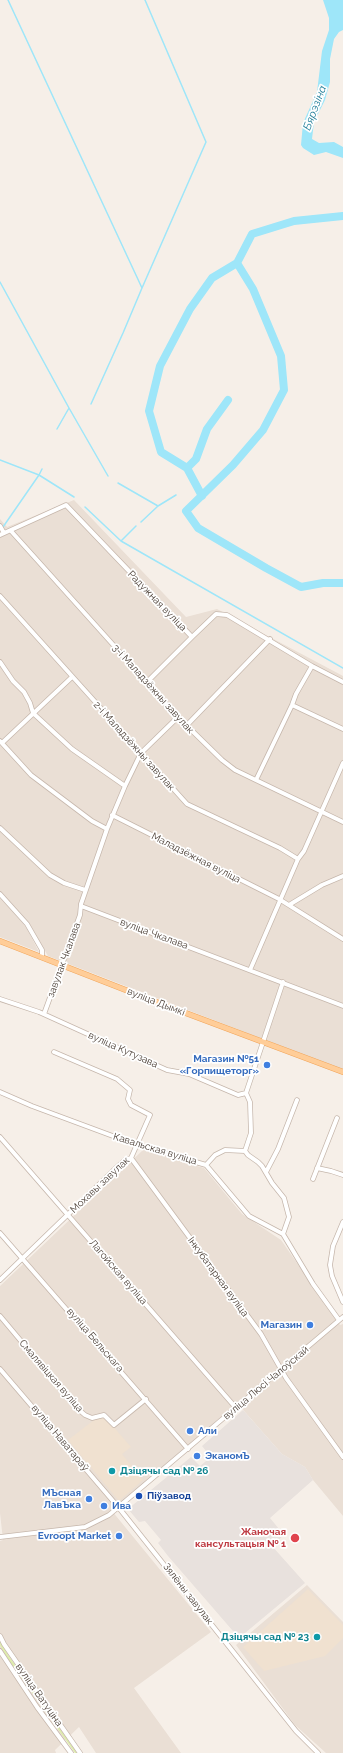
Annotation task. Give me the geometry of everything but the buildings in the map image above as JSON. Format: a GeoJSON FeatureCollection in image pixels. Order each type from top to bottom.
{"type":"FeatureCollection","features":[{"type":"Feature","properties":{"kind":"main road","name":"вуліца Дымкі"},"geometry":{"type":"LineString","coordinates":[[0,941],[343,1072]]}},
{"type":"Feature","properties":{"kind":"street","name":"Радужная вуліца"},"geometry":{"type":"LineString","coordinates":[[11,531],[66,505],[192,637],[216,614],[227,615],[270,639],[312,666],[343,682]]}},
{"type":"Feature","properties":{"kind":"street"},"geometry":{"type":"LineString","coordinates":[[0,526],[2,534],[11,531]]}},
{"type":"Feature","properties":{"kind":"street","name":"3-і Маладзёжны завулак"},"geometry":{"type":"LineString","coordinates":[[11,531],[178,717],[222,760],[235,770],[343,822]]}},
{"type":"Feature","properties":{"kind":"street","name":"2-і Маладзёжны завулак"},"geometry":{"type":"LineString","coordinates":[[0,596],[187,804],[280,848],[298,859]]}},
{"type":"Feature","properties":{"kind":"street"},"geometry":{"type":"LineString","coordinates":[[148,682],[192,637]]}},
{"type":"Feature","properties":{"kind":"street"},"geometry":{"type":"LineString","coordinates":[[186,725],[270,639]]}},
{"type":"Feature","properties":{"kind":"street"},"geometry":{"type":"LineString","coordinates":[[0,662],[13,681],[24,692],[33,713],[72,749],[125,786]]}},
{"type":"Feature","properties":{"kind":"street"},"geometry":{"type":"LineString","coordinates":[[256,780],[296,694],[312,666]]}},
{"type":"Feature","properties":{"kind":"street"},"geometry":{"type":"LineString","coordinates":[[72,677],[1,742],[31,775],[92,821],[107,829]]}},
{"type":"Feature","properties":{"kind":"street"},"geometry":{"type":"LineString","coordinates":[[292,705],[343,729]]}},
{"type":"Feature","properties":{"kind":"street"},"geometry":{"type":"LineString","coordinates":[[81,906],[85,890],[112,815],[141,753],[178,717]]}},
{"type":"Feature","properties":{"kind":"street"},"geometry":{"type":"LineString","coordinates":[[250,970],[279,899],[298,859],[304,851],[343,763]]}},
{"type":"Feature","properties":{"kind":"street","name":"Маладзёжная вуліца"},"geometry":{"type":"LineString","coordinates":[[112,815],[279,899],[343,939]]}},
{"type":"Feature","properties":{"kind":"street"},"geometry":{"type":"LineString","coordinates":[[0,828],[50,875],[64,883],[85,890]]}},
{"type":"Feature","properties":{"kind":"street"},"geometry":{"type":"LineString","coordinates":[[288,905],[322,885],[343,876]]}},
{"type":"Feature","properties":{"kind":"street"},"geometry":{"type":"LineString","coordinates":[[0,894],[30,930],[42,950],[42,957]]}},
{"type":"Feature","properties":{"kind":"street","name":"завулак Чкалава"},"geometry":{"type":"LineString","coordinates":[[44,1014],[80,915],[81,906]]}},
{"type":"Feature","properties":{"kind":"street","name":"вуліца Чкалава"},"geometry":{"type":"LineString","coordinates":[[81,906],[122,923],[283,982],[343,1006]]}},
{"type":"Feature","properties":{"kind":"street"},"geometry":{"type":"LineString","coordinates":[[245,1151],[251,1133],[250,1102],[246,1093],[264,1043],[264,1037],[283,982]]}},
{"type":"Feature","properties":{"kind":"street","name":"вуліца Кутузава"},"geometry":{"type":"LineString","coordinates":[[0,999],[44,1014],[167,1070],[189,1074],[238,1095],[246,1093]]}},
{"type":"Feature","properties":{"kind":"street","name":"Мохавы завулак"},"geometry":{"type":"LineString","coordinates":[[0,1280],[125,1160],[131,1158],[150,1115],[130,1105],[128,1099],[130,1090],[117,1079],[54,1052]]}},
{"type":"Feature","properties":{"kind":"street","name":"Кавальская вуліца"},"geometry":{"type":"LineString","coordinates":[[0,1092],[32,1106],[137,1145],[206,1165],[249,1216],[283,1234]]}},
{"type":"Feature","properties":{"kind":"street"},"geometry":{"type":"LineString","coordinates":[[266,1172],[278,1150],[297,1100]]}},
{"type":"Feature","properties":{"kind":"street"},"geometry":{"type":"LineString","coordinates":[[313,1178],[337,1118]]}},
{"type":"Feature","properties":{"kind":"street","name":"Лагойская вуліца"},"geometry":{"type":"LineString","coordinates":[[0,1137],[236,1408]]}},
{"type":"Feature","properties":{"kind":"street"},"geometry":{"type":"LineString","coordinates":[[206,1165],[215,1156],[225,1150],[245,1151],[262,1166],[272,1183],[284,1198],[290,1217],[283,1234],[313,1284],[341,1318]]}},
{"type":"Feature","properties":{"kind":"street","name":"Інкубатарная вуліца"},"geometry":{"type":"LineString","coordinates":[[131,1158],[261,1334],[286,1378],[343,1457]]}},
{"type":"Feature","properties":{"kind":"street"},"geometry":{"type":"LineString","coordinates":[[317,1168],[343,1175]]}},
{"type":"Feature","properties":{"kind":"street"},"geometry":{"type":"LineString","coordinates":[[343,1222],[333,1246],[330,1265],[332,1276],[343,1302]]}},
{"type":"Feature","properties":{"kind":"street","name":"вуліца Бельскага"},"geometry":{"type":"LineString","coordinates":[[0,1233],[188,1449]]}},
{"type":"Feature","properties":{"kind":"street","name":"Смалявіцкая вуліца"},"geometry":{"type":"LineString","coordinates":[[0,1316],[78,1409],[85,1415],[92,1418],[104,1415],[114,1425],[146,1399]]}},
{"type":"Feature","properties":{"kind":"street","name":"вуліца Люсі Чалоўскай"},"geometry":{"type":"LineString","coordinates":[[0,1535],[85,1527],[102,1520],[119,1508],[341,1318]]}},
{"type":"Feature","properties":{"kind":"street","name":"вуліца Наватараў"},"geometry":{"type":"LineString","coordinates":[[0,1369],[119,1508]]}},
{"type":"Feature","properties":{"kind":"street","name":"Зялёны завулак"},"geometry":{"type":"LineString","coordinates":[[119,1508],[296,1731],[318,1753]]}},
{"type":"Feature","properties":{"kind":"street","name":"вуліца Ватуціна"},"geometry":{"type":"LineString","coordinates":[[0,1636],[4,1644],[80,1753]]}},
{"type":"Feature","properties":{"kind":"street","name":"вуліца Ватуціна"},"geometry":{"type":"LineString","coordinates":[[0,1651],[37,1707],[71,1753]]}},
{"type":"Feature","properties":{"kind":"shaded area"},"geometry":{"type":"Polygon","coordinates":[[[74,500],[186,617],[217,609],[343,676],[343,1070],[48,956],[30,925],[0,891],[0,519],[7,527],[74,500]]]}},
{"type":"Feature","properties":{"kind":"shaded area"},"geometry":{"type":"Polygon","coordinates":[[[0,897],[26,927],[39,952],[0,937],[0,897]]]}},
{"type":"Feature","properties":{"kind":"shaded area","name":"Піўзавод"},"geometry":{"type":"Polygon","coordinates":[[[143,1150],[204,1168],[242,1214],[281,1240],[340,1325],[343,1324],[343,1516],[313,1480],[305,1467],[282,1454],[237,1403],[112,1511],[211,1632],[134,1688],[181,1753],[96,1753],[79,1727],[55,1750],[56,1753],[0,1753],[0,1541],[3,1540],[0,1513],[0,1286],[143,1150]]]}},
{"type":"Feature","properties":{"kind":"shaded area"},"geometry":{"type":"Polygon","coordinates":[[[243,1410],[282,1454],[305,1467],[313,1480],[270,1518],[284,1535],[272,1546],[305,1583],[239,1638],[168,1556],[158,1543],[161,1540],[145,1521],[139,1522],[128,1509],[191,1457],[200,1466],[211,1457],[202,1446],[243,1410]]]}},
{"type":"Feature","properties":{"kind":"shaded area"},"geometry":{"type":"Polygon","coordinates":[[[105,1417],[131,1447],[122,1454],[143,1480],[119,1501],[68,1440],[94,1420],[105,1417]]]}},
{"type":"Feature","properties":{"kind":"shaded area"},"geometry":{"type":"Polygon","coordinates":[[[307,1585],[343,1622],[343,1753],[326,1753],[295,1725],[236,1645],[307,1585]]]}},
{"type":"Feature","properties":{"kind":"shaded area"},"geometry":{"type":"Polygon","coordinates":[[[308,1589],[343,1625],[343,1638],[325,1656],[264,1671],[243,1647],[308,1589]]]}},
{"type":"Feature","properties":{"kind":"green space"},"geometry":{"type":"Polygon","coordinates":[[[0,1640],[8,1655],[77,1753],[75,1753],[6,1656],[0,1645],[0,1640]]]}},
{"type":"Feature","properties":{"kind":"water","name":"Бярэзіна"},"geometry":{"type":"Polygon","coordinates":[[[323,0],[343,0],[343,30],[339,32],[334,39],[330,59],[330,82],[325,100],[314,122],[312,139],[319,143],[334,142],[343,147],[343,158],[326,152],[314,155],[301,145],[303,123],[317,92],[322,51],[329,30],[329,18],[323,0]]]}},
{"type":"Feature","properties":{"kind":"waterway"},"geometry":{"type":"LineString","coordinates":[[8,0],[142,288],[91,404]]}},
{"type":"Feature","properties":{"kind":"waterway"},"geometry":{"type":"LineString","coordinates":[[142,288],[206,142],[145,0]]}},
{"type":"Feature","properties":{"kind":"waterway"},"geometry":{"type":"LineString","coordinates":[[343,216],[294,221],[252,234],[237,263],[253,289],[281,356],[284,390],[263,430],[233,465],[186,511],[198,528],[301,587],[323,583],[343,583]]}},
{"type":"Feature","properties":{"kind":"waterway"},"geometry":{"type":"LineString","coordinates":[[202,496],[187,468],[161,452],[149,411],[160,366],[190,309],[212,278],[237,263]]}},
{"type":"Feature","properties":{"kind":"waterway"},"geometry":{"type":"LineString","coordinates":[[0,282],[69,408]]}},
{"type":"Feature","properties":{"kind":"waterway"},"geometry":{"type":"LineString","coordinates":[[187,468],[196,459],[207,429],[228,400]]}},
{"type":"Feature","properties":{"kind":"waterway"},"geometry":{"type":"LineString","coordinates":[[57,429],[69,408],[108,476]]}},
{"type":"Feature","properties":{"kind":"waterway"},"geometry":{"type":"LineString","coordinates":[[0,460],[39,475],[3,527]]}},
{"type":"Feature","properties":{"kind":"waterway"},"geometry":{"type":"LineString","coordinates":[[42,469],[39,475],[74,497]]}},
{"type":"Feature","properties":{"kind":"waterway"},"geometry":{"type":"LineString","coordinates":[[118,483],[158,506],[176,495]]}},
{"type":"Feature","properties":{"kind":"waterway"},"geometry":{"type":"LineString","coordinates":[[141,522],[158,506]]}},
{"type":"Feature","properties":{"kind":"waterway"},"geometry":{"type":"LineString","coordinates":[[85,507],[121,541],[136,526]]}},
{"type":"Feature","properties":{"kind":"waterway"},"geometry":{"type":"LineString","coordinates":[[121,541],[343,668]]}},
{"type":"Feature","properties":{"kind":"place","name":"Магазин №51 «Горпищеторг»"},"geometry":{"type":"Point","coordinates":[267,1065]}},
{"type":"Feature","properties":{"kind":"place","name":"Магазин"},"geometry":{"type":"Point","coordinates":[310,1325]}},
{"type":"Feature","properties":{"kind":"place","name":"Али"},"geometry":{"type":"Point","coordinates":[190,1431]}},
{"type":"Feature","properties":{"kind":"place","name":"ЭканомЪ"},"geometry":{"type":"Point","coordinates":[197,1456]}},
{"type":"Feature","properties":{"kind":"place","name":"Дзіцячы сад № 26"},"geometry":{"type":"Point","coordinates":[112,1471]}},
{"type":"Feature","properties":{"kind":"place","name":"Піўзавод"},"geometry":{"type":"Point","coordinates":[139,1496]}},
{"type":"Feature","properties":{"kind":"place","name":"МЪсная ЛавЪка"},"geometry":{"type":"Point","coordinates":[89,1499]}},
{"type":"Feature","properties":{"kind":"place","name":"Ива"},"geometry":{"type":"Point","coordinates":[104,1506]}},
{"type":"Feature","properties":{"kind":"place","name":"Evroopt Market"},"geometry":{"type":"Point","coordinates":[119,1536]}},
{"type":"Feature","properties":{"kind":"place","name":"Жаночая кансультацыя № 1"},"geometry":{"type":"Point","coordinates":[295,1538]}},
{"type":"Feature","properties":{"kind":"place","name":"Дзіцячы сад № 23"},"geometry":{"type":"Point","coordinates":[317,1637]}}]}
